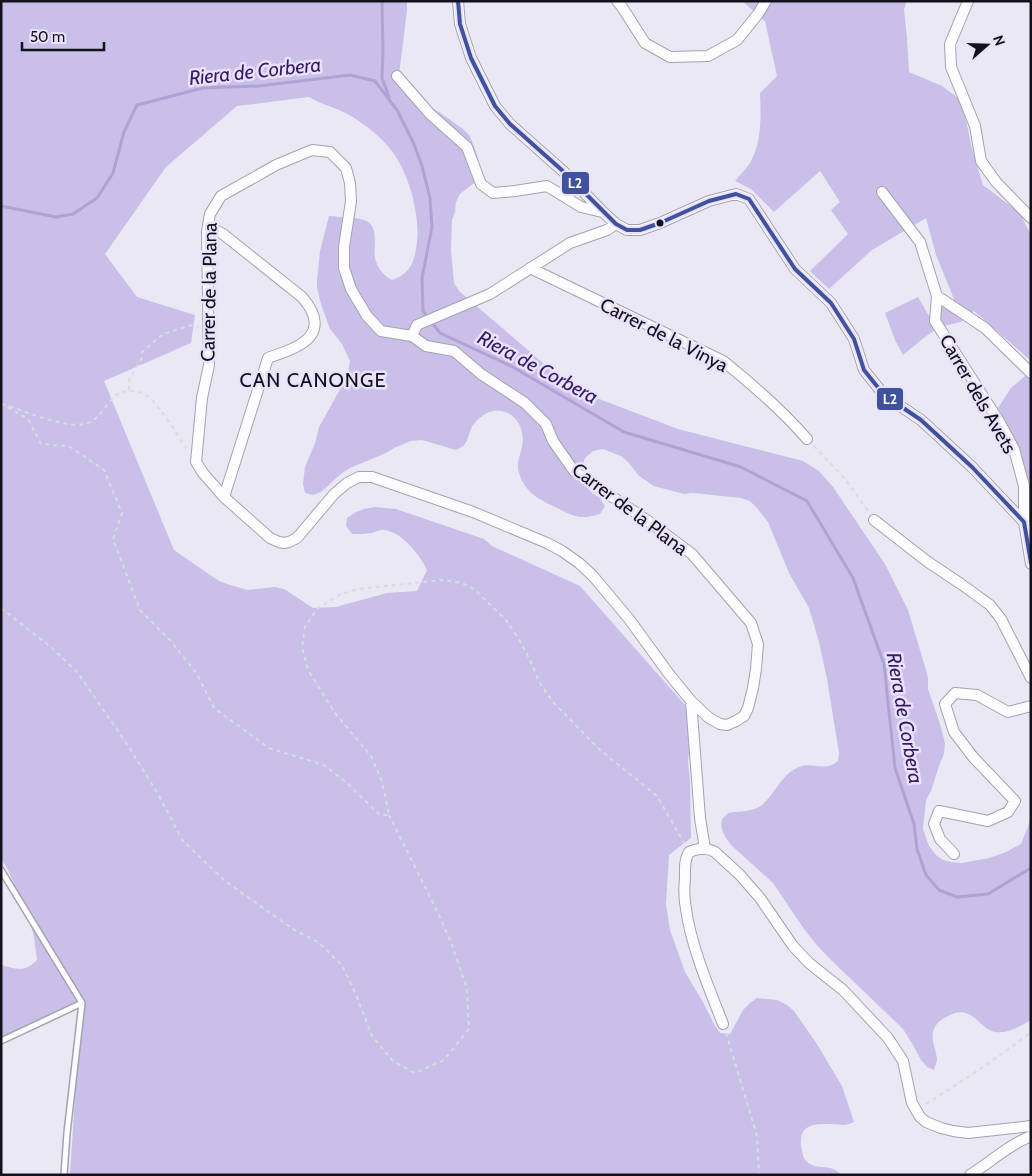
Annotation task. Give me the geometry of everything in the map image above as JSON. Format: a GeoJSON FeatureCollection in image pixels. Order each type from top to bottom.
{"type":"FeatureCollection","features":[{"type":"Feature","properties":{"kind":"street"},"geometry":{"type":"LineString","coordinates":[[458,1],[460,24],[471,58],[496,106],[510,124],[564,172],[602,212],[616,224],[627,230],[640,230],[660,223],[709,200],[736,194],[750,199],[795,268],[831,303],[854,339],[864,370],[884,395],[921,420],[972,466],[1024,522]]}},
{"type":"Feature","properties":{"kind":"street"},"geometry":{"type":"LineString","coordinates":[[617,1],[645,43],[670,57],[708,56],[737,40],[766,1]]}},
{"type":"Feature","properties":{"kind":"street"},"geometry":{"type":"LineString","coordinates":[[968,1],[950,44],[951,67],[975,126],[981,161],[996,182],[1031,218]]}},
{"type":"Feature","properties":{"kind":"street"},"geometry":{"type":"LineString","coordinates":[[397,76],[430,114],[467,146],[481,184],[493,193],[547,186],[581,207],[602,212]]}},
{"type":"Feature","properties":{"kind":"street","name":"Carrer de la Plana"},"geometry":{"type":"LineString","coordinates":[[312,150],[330,152],[346,168],[350,183],[352,201],[344,247],[344,268],[351,289],[367,316],[381,330],[412,336],[426,346],[454,351],[481,374],[525,403],[546,424],[553,441],[574,471],[648,521],[692,554],[751,623],[758,644],[754,688],[744,716],[727,725],[720,724],[709,718],[691,701],[629,619],[593,576],[562,551],[530,535],[473,512],[372,477],[359,477],[347,483],[334,494],[297,538],[284,543],[270,538],[224,497],[196,462],[202,398],[209,365],[208,226],[210,214],[221,196],[276,165],[312,150]]}},
{"type":"Feature","properties":{"kind":"street"},"geometry":{"type":"LineString","coordinates":[[882,192],[920,242],[937,296],[985,328],[1031,373]]}},
{"type":"Feature","properties":{"kind":"street"},"geometry":{"type":"LineString","coordinates":[[412,336],[417,325],[490,294],[570,243],[607,230],[616,224]]}},
{"type":"Feature","properties":{"kind":"street"},"geometry":{"type":"LineString","coordinates":[[208,226],[223,234],[302,297],[311,308],[315,324],[313,334],[301,345],[268,358],[224,497]]}},
{"type":"Feature","properties":{"kind":"street","name":"Carrer de la Vinya"},"geometry":{"type":"LineString","coordinates":[[530,268],[723,361],[773,404],[807,439]]}},
{"type":"Feature","properties":{"kind":"street","name":"Carrer dels Avets"},"geometry":{"type":"LineString","coordinates":[[937,296],[935,321],[1000,423],[1014,449],[1024,486],[1024,522],[1031,564]]}},
{"type":"Feature","properties":{"kind":"street"},"geometry":{"type":"LineString","coordinates":[[874,520],[928,562],[990,605],[1001,619],[1031,678]]}},
{"type":"Feature","properties":{"kind":"street"},"geometry":{"type":"LineString","coordinates":[[954,854],[940,839],[934,824],[938,812],[988,822],[1008,812],[1014,802],[973,757],[954,732],[945,704],[956,693],[977,695],[1008,712],[1031,706]]}},
{"type":"Feature","properties":{"kind":"street"},"geometry":{"type":"LineString","coordinates":[[691,701],[700,818],[706,849]]}},
{"type":"Feature","properties":{"kind":"street"},"geometry":{"type":"LineString","coordinates":[[723,1024],[690,932],[685,908],[686,856],[689,852],[699,849],[715,852],[740,875],[760,898],[793,946],[809,963],[843,990],[888,1038],[903,1061],[912,1103],[920,1117],[926,1122],[954,1131],[968,1133],[1031,1126]]}},
{"type":"Feature","properties":{"kind":"street"},"geometry":{"type":"LineString","coordinates":[[970,1175],[1007,1148],[1031,1136]]}},
{"type":"Feature","properties":{"kind":"lane"},"geometry":{"type":"LineString","coordinates":[[1,870],[82,1003],[64,1175]]}},
{"type":"Feature","properties":{"kind":"lane"},"geometry":{"type":"LineString","coordinates":[[1,1042],[82,1003]]}},
{"type":"Feature","properties":{"kind":"path"},"geometry":{"type":"LineString","coordinates":[[129,390],[129,380],[142,358],[142,352],[157,338],[163,334],[192,325],[208,332]]}},
{"type":"Feature","properties":{"kind":"path"},"geometry":{"type":"LineString","coordinates":[[1,403],[39,417],[69,424],[83,425],[94,421],[113,396],[129,390],[138,392],[149,396],[196,462]]}},
{"type":"Feature","properties":{"kind":"path"},"geometry":{"type":"LineString","coordinates":[[6,404],[28,419],[41,444],[70,446],[104,470],[122,513],[113,539],[140,610],[170,640],[197,674],[214,708],[269,748],[324,765],[348,784],[380,815],[389,815]]}},
{"type":"Feature","properties":{"kind":"path"},"geometry":{"type":"LineString","coordinates":[[807,439],[845,479],[874,520]]}},
{"type":"Feature","properties":{"kind":"path"},"geometry":{"type":"LineString","coordinates":[[1,608],[52,648],[77,672],[129,747],[183,841],[225,881],[293,929],[318,942],[342,965],[372,1036],[393,1061],[415,1073],[444,1060],[469,1029],[467,989],[452,944],[389,815],[381,779],[371,756],[335,712],[308,670],[302,648],[305,627],[317,609],[339,595],[358,588],[442,580],[462,583],[474,589],[506,620],[531,662],[539,682],[553,702],[599,749],[657,796],[689,852]]}},
{"type":"Feature","properties":{"kind":"path"},"geometry":{"type":"LineString","coordinates":[[723,1024],[757,1136],[759,1175]]}},
{"type":"Feature","properties":{"kind":"path"},"geometry":{"type":"LineString","coordinates":[[915,1110],[980,1070],[1031,1032]]}},
{"type":"Feature","properties":{"kind":"shaded area"},"geometry":{"type":"Polygon","coordinates":[[[1,1],[407,1],[399,75],[416,98],[439,112],[470,136],[479,164],[478,175],[474,183],[460,194],[456,202],[452,220],[451,250],[454,283],[459,291],[573,389],[678,429],[803,461],[819,471],[833,487],[885,564],[908,610],[926,670],[928,689],[945,743],[944,754],[926,800],[923,829],[929,846],[936,855],[943,860],[951,862],[962,863],[989,858],[1021,844],[1031,817],[1031,1020],[1014,1029],[995,1032],[989,1030],[969,1014],[963,1012],[948,1016],[940,1021],[934,1029],[933,1040],[937,1060],[934,1070],[927,1067],[903,1029],[815,943],[773,883],[731,845],[725,836],[721,823],[728,813],[759,807],[767,801],[791,771],[805,765],[830,766],[838,761],[839,753],[827,679],[809,608],[789,573],[768,522],[750,501],[741,498],[693,493],[684,494],[654,486],[639,476],[621,456],[603,449],[593,451],[585,458],[582,467],[586,486],[600,498],[605,506],[600,514],[588,517],[574,515],[539,499],[525,486],[518,469],[523,440],[520,426],[513,416],[501,411],[487,413],[477,420],[472,426],[465,444],[456,450],[422,440],[411,441],[350,468],[321,492],[313,495],[305,493],[303,484],[305,467],[315,443],[319,427],[347,377],[350,361],[342,344],[330,329],[317,288],[320,251],[329,216],[356,218],[364,220],[372,226],[375,237],[376,262],[381,271],[392,280],[404,274],[411,266],[416,248],[417,219],[409,184],[394,154],[374,133],[351,116],[309,97],[237,106],[166,167],[105,254],[137,297],[195,315],[191,343],[104,381],[174,550],[221,582],[248,590],[275,587],[284,589],[313,608],[336,607],[387,593],[417,591],[427,570],[415,551],[403,539],[390,531],[382,530],[372,533],[352,534],[346,526],[347,518],[356,512],[375,507],[396,509],[484,539],[492,546],[580,586],[686,706],[690,716],[688,762],[691,838],[669,855],[666,904],[670,930],[685,972],[720,1033],[730,1034],[743,1010],[757,998],[777,1000],[794,1011],[815,1041],[842,1086],[854,1122],[844,1125],[819,1124],[806,1128],[802,1133],[802,1151],[807,1162],[814,1166],[833,1169],[842,1175],[70,1175],[81,1003],[1,1040],[1,965],[20,969],[28,967],[37,960],[29,918],[1,858],[1,1]]]}},
{"type":"Feature","properties":{"kind":"shaded area"},"geometry":{"type":"Polygon","coordinates":[[[742,1],[907,1],[904,9],[909,72],[942,86],[962,101],[972,149],[983,185],[1020,213],[1031,235],[1031,361],[974,311],[961,322],[939,327],[903,355],[885,313],[918,297],[929,316],[954,299],[936,255],[926,218],[872,250],[829,289],[810,271],[848,234],[831,210],[840,202],[820,171],[774,212],[751,189],[735,181],[750,163],[757,147],[760,93],[777,76],[765,21],[742,1]]]}},
{"type":"Feature","properties":{"kind":"shaded area"},"geometry":{"type":"Polygon","coordinates":[[[1031,371],[1031,479],[1027,480],[1015,441],[998,408],[1011,388],[1031,371]]]}},
{"type":"Feature","properties":{"kind":"waterway"},"geometry":{"type":"LineString","coordinates":[[382,1],[382,78],[389,97]]}},
{"type":"Feature","properties":{"kind":"waterway","name":"Riera de Corbera"},"geometry":{"type":"LineString","coordinates":[[1,206],[56,217],[73,214],[97,198],[113,173],[124,132],[137,105],[203,88],[259,86],[350,75],[375,81],[397,110],[414,144],[422,166],[430,198],[432,227],[422,278],[423,311],[440,333],[511,366],[624,432],[741,467],[807,501],[853,578],[884,664],[895,768],[914,824],[917,849],[926,875],[939,890],[957,897],[988,894],[1031,868]]}},
{"type":"Feature","properties":{"kind":"transit line","name":"L2"},"geometry":{"type":"LineString","coordinates":[[458,1],[460,24],[471,58],[495,106],[510,124],[564,172],[616,224],[627,230],[640,230],[709,201],[736,194],[749,199],[795,269],[831,303],[854,339],[864,370],[884,395],[921,420],[972,467],[1024,522],[1031,563]]}},
{"type":"Feature","properties":{"kind":"district","name":"CAN CANONGE"},"geometry":{"type":"Point","coordinates":[313,380]}}]}
